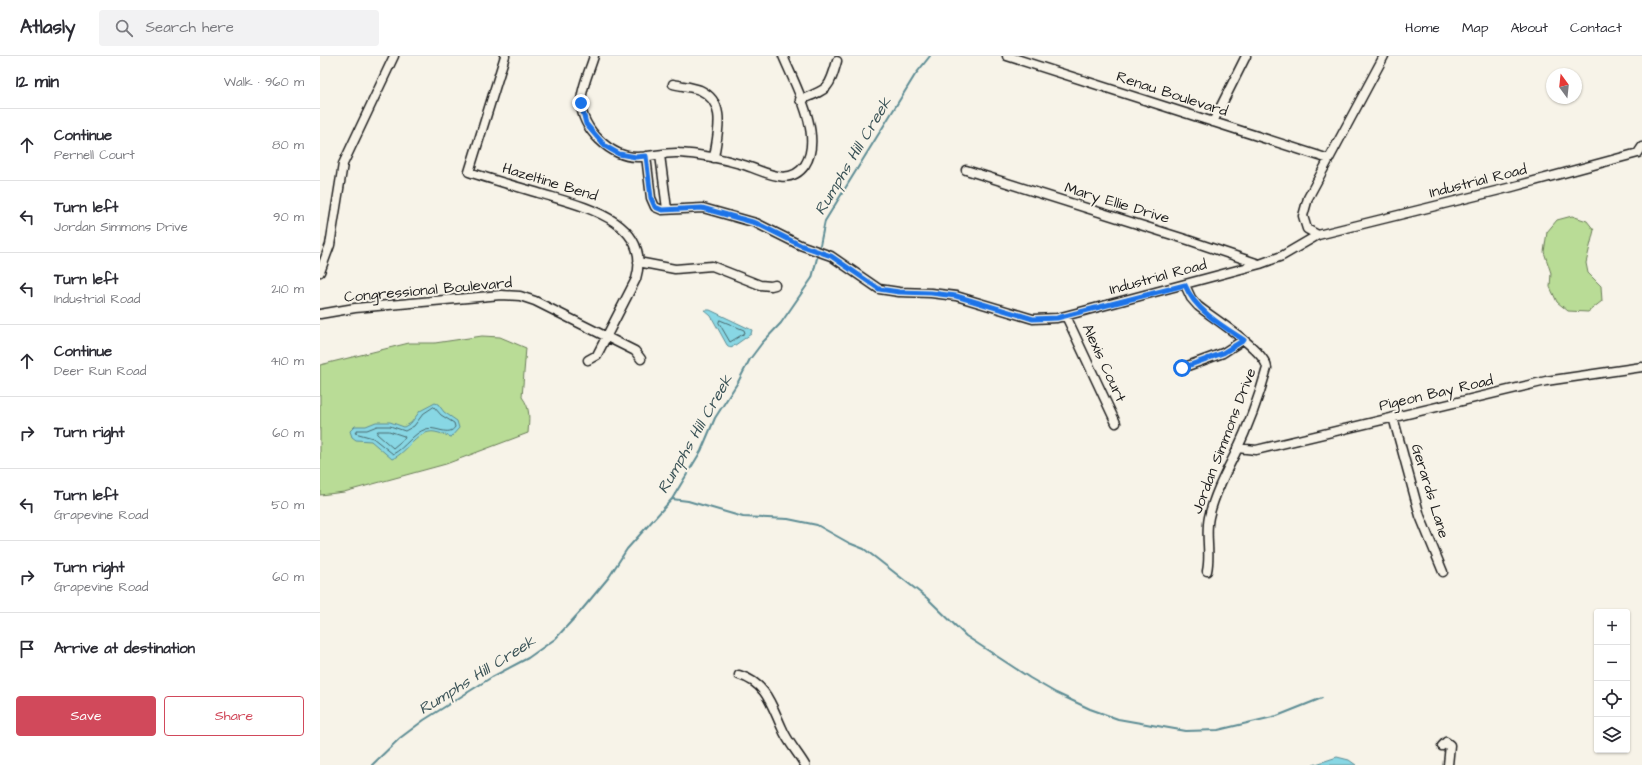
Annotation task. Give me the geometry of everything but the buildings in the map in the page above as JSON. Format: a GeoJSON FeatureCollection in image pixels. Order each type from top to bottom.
{"type":"FeatureCollection","features":[{"type":"Feature","properties":{"kind":"street"},"geometry":{"type":"LineString","coordinates":[[320,272],[330,245],[343,164],[394,56]]}},
{"type":"Feature","properties":{"kind":"street","name":"Hazeltine Bend"},"geometry":{"type":"LineString","coordinates":[[506,56],[469,172],[599,212],[621,227],[630,237],[635,248],[639,269],[636,279],[597,355],[588,360]]}},
{"type":"Feature","properties":{"kind":"street"},"geometry":{"type":"LineString","coordinates":[[594,56],[581,103],[586,124],[605,146],[619,154],[636,157],[677,153],[714,158],[745,165],[777,177],[791,176],[804,166],[810,153],[812,138],[810,125],[783,56]]}},
{"type":"Feature","properties":{"kind":"street","name":"Renau Boulevard"},"geometry":{"type":"LineString","coordinates":[[1007,56],[1329,159]]}},
{"type":"Feature","properties":{"kind":"street"},"geometry":{"type":"LineString","coordinates":[[1213,122],[1246,56]]}},
{"type":"Feature","properties":{"kind":"street"},"geometry":{"type":"LineString","coordinates":[[1318,235],[1307,229],[1302,216],[1308,198],[1384,56]]}},
{"type":"Feature","properties":{"kind":"street"},"geometry":{"type":"LineString","coordinates":[[800,100],[826,90],[830,84],[837,61]]}},
{"type":"Feature","properties":{"kind":"street"},"geometry":{"type":"LineString","coordinates":[[672,84],[699,90],[709,95],[716,104],[720,116],[714,158]]}},
{"type":"Feature","properties":{"kind":"street","name":"Industrial Road"},"geometry":{"type":"LineString","coordinates":[[667,209],[702,208],[756,223],[800,245],[831,256],[879,289],[956,296],[1033,319],[1066,316],[1260,264],[1282,256],[1318,235],[1519,185],[1638,153],[1642,147]]}},
{"type":"Feature","properties":{"kind":"street"},"geometry":{"type":"LineString","coordinates":[[646,156],[653,204],[655,207],[662,210],[667,209],[660,155]]}},
{"type":"Feature","properties":{"kind":"street","name":"Mary Ellie Drive"},"geometry":{"type":"LineString","coordinates":[[966,170],[1260,264]]}},
{"type":"Feature","properties":{"kind":"street"},"geometry":{"type":"LineString","coordinates":[[638,262],[675,269],[712,266],[760,285],[775,285]]}},
{"type":"Feature","properties":{"kind":"street","name":"Jordan Simmons Drive"},"geometry":{"type":"LineString","coordinates":[[1185,285],[1191,298],[1198,306],[1244,340],[1262,356],[1267,368],[1247,428],[1220,486],[1209,517],[1207,541],[1210,551],[1210,560],[1207,571]]}},
{"type":"Feature","properties":{"kind":"street","name":"Congressional Boulevard"},"geometry":{"type":"LineString","coordinates":[[320,314],[355,308],[501,295],[520,296],[535,301],[607,336],[635,351],[641,359]]}},
{"type":"Feature","properties":{"kind":"street","name":"Alexis Court"},"geometry":{"type":"LineString","coordinates":[[1066,316],[1116,423]]}},
{"type":"Feature","properties":{"kind":"street"},"geometry":{"type":"LineString","coordinates":[[1182,368],[1223,353],[1244,340]]}},
{"type":"Feature","properties":{"kind":"street","name":"Pigeon Bay Road"},"geometry":{"type":"LineString","coordinates":[[1237,448],[1256,450],[1546,381],[1642,367]]}},
{"type":"Feature","properties":{"kind":"street","name":"Gerards Lane"},"geometry":{"type":"LineString","coordinates":[[1393,417],[1420,516],[1443,572]]}},
{"type":"Feature","properties":{"kind":"street"},"geometry":{"type":"LineString","coordinates":[[738,675],[752,680],[764,691],[782,728],[805,765]]}},
{"type":"Feature","properties":{"kind":"street"},"geometry":{"type":"LineString","coordinates":[[1442,746],[1446,742],[1450,745],[1448,765]]}},
{"type":"Feature","properties":{"kind":"green space"},"geometry":{"type":"Polygon","coordinates":[[[1572,216],[1587,221],[1594,230],[1586,263],[1588,273],[1601,286],[1602,301],[1588,312],[1568,311],[1557,302],[1550,287],[1551,273],[1544,252],[1547,232],[1557,220],[1572,216]]]}},
{"type":"Feature","properties":{"kind":"green space"},"geometry":{"type":"Polygon","coordinates":[[[482,336],[500,337],[526,348],[522,397],[528,410],[528,433],[446,464],[344,492],[320,495],[320,365],[409,343],[435,343],[482,336]]]}},
{"type":"Feature","properties":{"kind":"water"},"geometry":{"type":"Polygon","coordinates":[[[704,310],[710,310],[752,330],[751,334],[731,348],[727,345],[711,316],[704,310]]]}},
{"type":"Feature","properties":{"kind":"water"},"geometry":{"type":"Polygon","coordinates":[[[435,403],[438,404],[444,412],[457,421],[459,428],[451,437],[435,432],[423,434],[403,452],[392,459],[371,441],[356,440],[352,437],[350,431],[355,426],[366,426],[376,422],[390,422],[404,427],[411,423],[420,411],[435,403]]]}},
{"type":"Feature","properties":{"kind":"water"},"geometry":{"type":"Polygon","coordinates":[[[1337,757],[1349,760],[1356,765],[1313,765],[1337,757]]]}},
{"type":"Feature","properties":{"kind":"waterway","name":"Rumphs Hill Creek"},"geometry":{"type":"LineString","coordinates":[[819,250],[825,221],[915,75],[930,56]]}},
{"type":"Feature","properties":{"kind":"waterway","name":"Rumphs Hill Creek"},"geometry":{"type":"LineString","coordinates":[[372,765],[400,738],[424,720],[492,677],[528,658],[555,639],[580,612],[609,577],[627,549],[672,499],[701,451],[715,418],[738,382],[750,359],[762,343],[781,323],[812,278],[818,254]]}},
{"type":"Feature","properties":{"kind":"waterway"},"geometry":{"type":"LineString","coordinates":[[672,499],[688,501],[743,517],[788,519],[817,525],[849,543],[864,549],[927,598],[966,636],[1030,678],[1056,693],[1090,709],[1118,719],[1186,731],[1218,730],[1277,716],[1322,698]]}},
{"type":"Feature","properties":{"kind":"route"},"geometry":{"type":"LineString","coordinates":[[581,103],[586,124],[605,146],[619,154],[636,157],[646,156],[651,198],[655,207],[662,210],[702,208],[756,223],[800,245],[831,256],[879,289],[891,292],[939,293],[956,296],[1033,319],[1057,318],[1185,285],[1191,298],[1198,306],[1244,340],[1223,353],[1182,368]]}}]}
